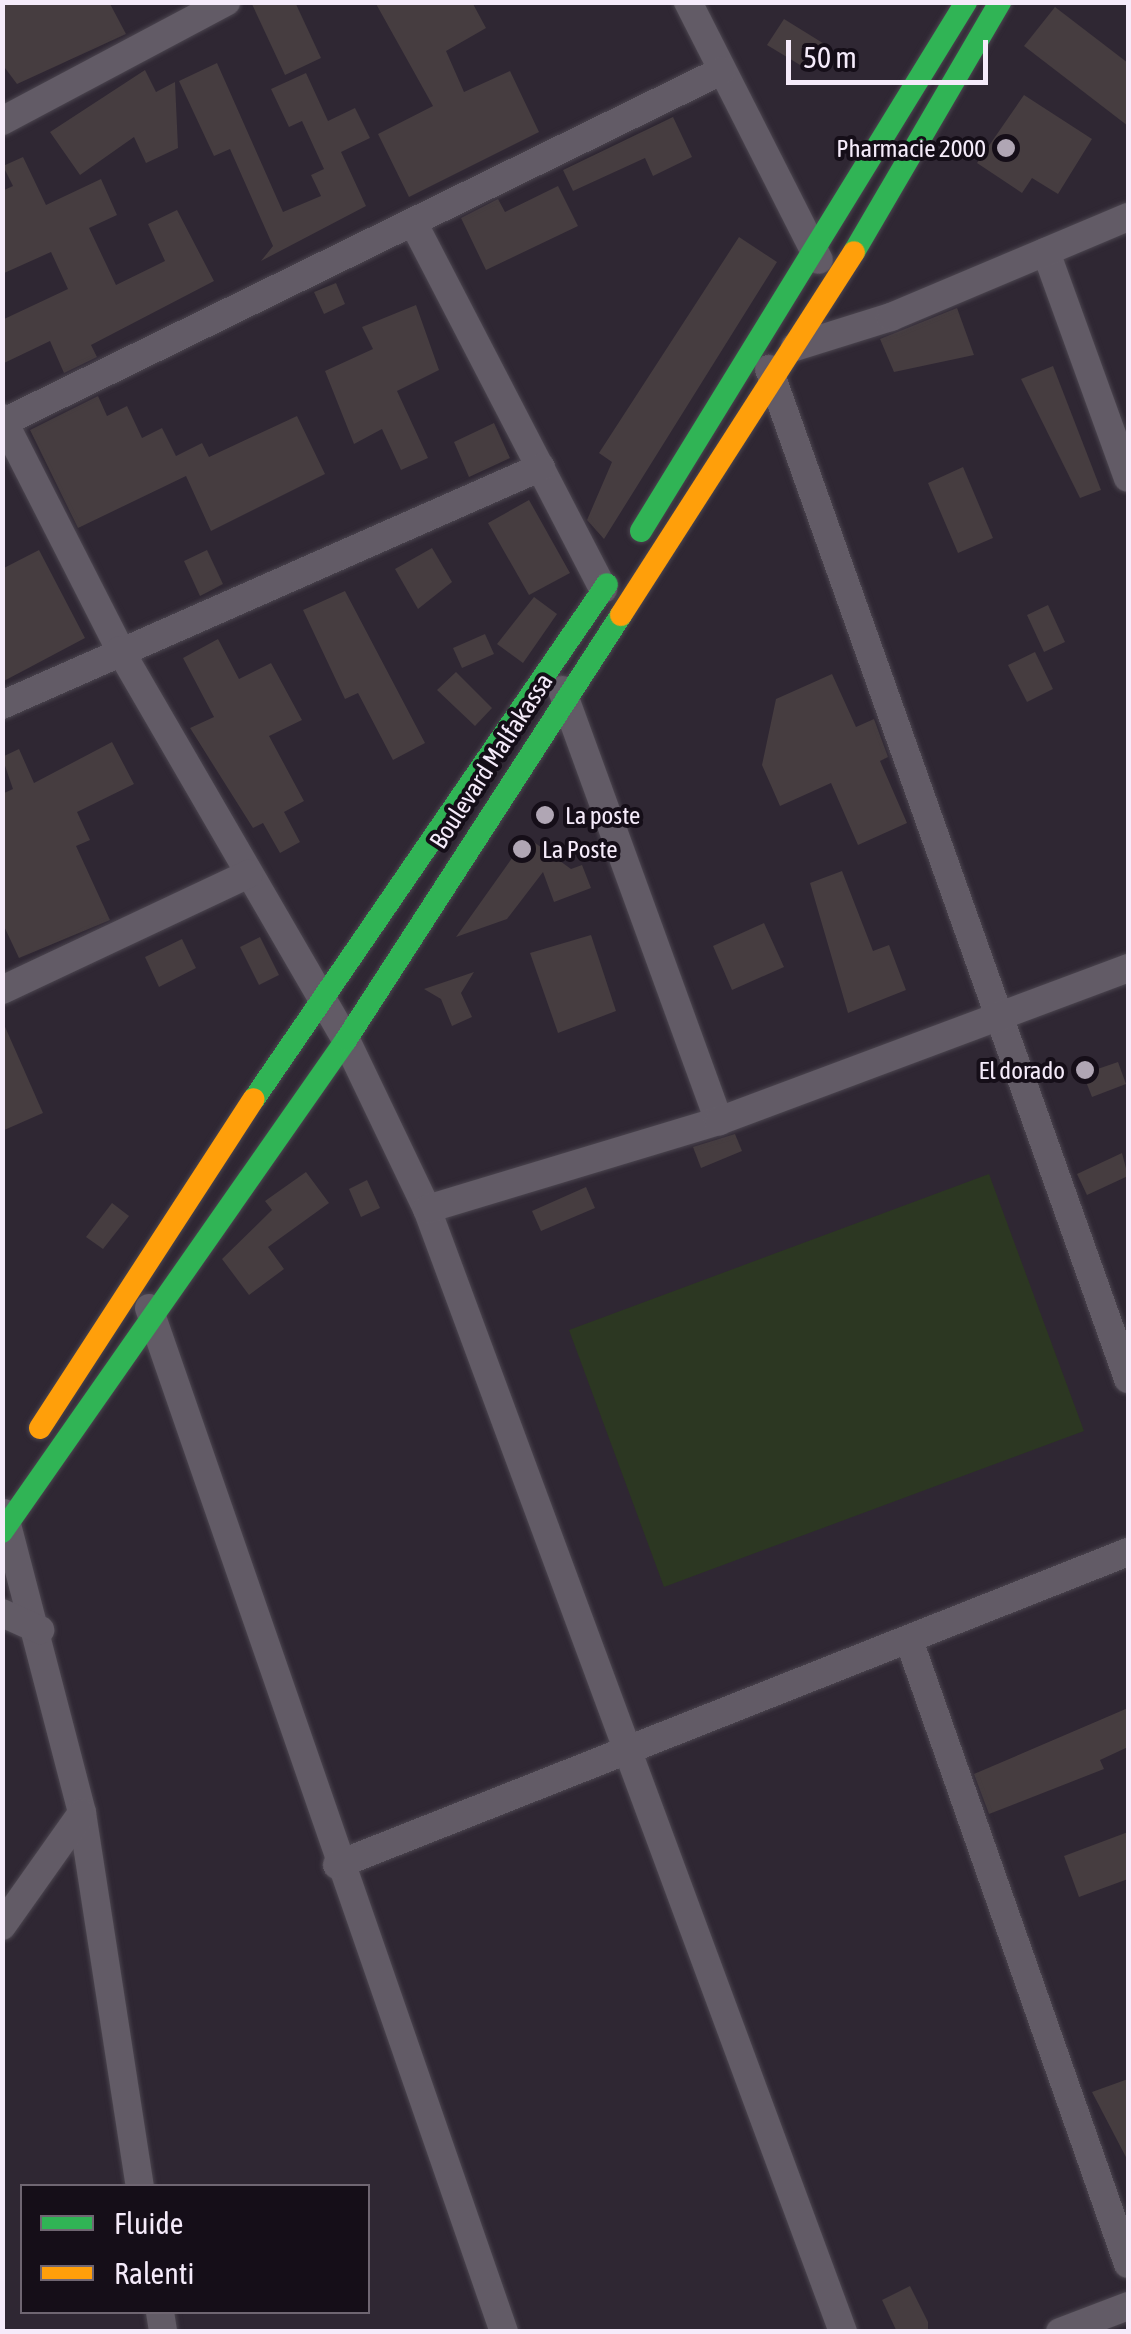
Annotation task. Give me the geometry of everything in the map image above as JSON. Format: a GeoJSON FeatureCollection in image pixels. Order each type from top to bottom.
{"type":"FeatureCollection","features":[{"type":"Feature","properties":{"kind":"main road","name":"Boulevard Malfakassa"},"geometry":{"type":"LineString","coordinates":[[21,1456],[320,996],[554,662],[764,343],[966,2]]}},
{"type":"Feature","properties":{"kind":"main road","name":"Boulevard Malfakassa"},"geometry":{"type":"LineString","coordinates":[[4,1520],[346,1040],[832,288],[1000,2]]}},
{"type":"Feature","properties":{"kind":"main road"},"geometry":{"type":"LineString","coordinates":[[944,41],[970,55]]}},
{"type":"Feature","properties":{"kind":"street"},"geometry":{"type":"LineString","coordinates":[[2,121],[175,14],[226,2]]}},
{"type":"Feature","properties":{"kind":"street"},"geometry":{"type":"LineString","coordinates":[[688,2],[832,288]]}},
{"type":"Feature","properties":{"kind":"street"},"geometry":{"type":"LineString","coordinates":[[721,71],[414,224],[3,421],[120,650],[346,1040],[427,1209],[632,1744],[843,2332]]}},
{"type":"Feature","properties":{"kind":"street"},"geometry":{"type":"LineString","coordinates":[[794,347],[1128,217]]}},
{"type":"Feature","properties":{"kind":"street"},"geometry":{"type":"LineString","coordinates":[[414,224],[603,589]]}},
{"type":"Feature","properties":{"kind":"street"},"geometry":{"type":"LineString","coordinates":[[1046,252],[1128,478]]}},
{"type":"Feature","properties":{"kind":"street"},"geometry":{"type":"LineString","coordinates":[[764,343],[772,382],[1128,1378]]}},
{"type":"Feature","properties":{"kind":"street"},"geometry":{"type":"LineString","coordinates":[[2,705],[541,467]]}},
{"type":"Feature","properties":{"kind":"street"},"geometry":{"type":"LineString","coordinates":[[554,662],[719,1121]]}},
{"type":"Feature","properties":{"kind":"street"},"geometry":{"type":"LineString","coordinates":[[2,990],[249,874]]}},
{"type":"Feature","properties":{"kind":"street"},"geometry":{"type":"LineString","coordinates":[[427,1209],[719,1121],[1128,968]]}},
{"type":"Feature","properties":{"kind":"street"},"geometry":{"type":"LineString","coordinates":[[142,1275],[151,1315],[337,1864],[504,2332]]}},
{"type":"Feature","properties":{"kind":"street"},"geometry":{"type":"LineString","coordinates":[[4,1520],[40,1630],[82,1813],[140,2184]]}},
{"type":"Feature","properties":{"kind":"street"},"geometry":{"type":"LineString","coordinates":[[337,1864],[632,1744],[910,1643],[1128,1552]]}},
{"type":"Feature","properties":{"kind":"street"},"geometry":{"type":"LineString","coordinates":[[2,1613],[40,1630]]}},
{"type":"Feature","properties":{"kind":"street"},"geometry":{"type":"LineString","coordinates":[[910,1643],[1128,2264]]}},
{"type":"Feature","properties":{"kind":"street"},"geometry":{"type":"LineString","coordinates":[[2,1926],[82,1813]]}},
{"type":"Feature","properties":{"kind":"street"},"geometry":{"type":"LineString","coordinates":[[1060,2332],[1128,2306]]}},
{"type":"Feature","properties":{"kind":"green space"},"geometry":{"type":"Polygon","coordinates":[[[989,1174],[1084,1431],[664,1587],[569,1330],[989,1174]]]}},
{"type":"Feature","properties":{"kind":"building"},"geometry":{"type":"Polygon","coordinates":[[[2,2],[109,2],[126,34],[17,84],[2,64],[2,2]]]}},
{"type":"Feature","properties":{"kind":"building"},"geometry":{"type":"Polygon","coordinates":[[[251,2],[295,2],[321,58],[285,75],[251,2]]]}},
{"type":"Feature","properties":{"kind":"building"},"geometry":{"type":"Polygon","coordinates":[[[375,2],[472,2],[486,28],[446,51],[464,92],[510,71],[539,132],[409,197],[378,134],[433,106],[375,2]]]}},
{"type":"Feature","properties":{"kind":"building"},"geometry":{"type":"Polygon","coordinates":[[[1055,7],[1128,63],[1128,126],[1024,46],[1055,7]]]}},
{"type":"Feature","properties":{"kind":"building"},"geometry":{"type":"Polygon","coordinates":[[[784,19],[826,45],[810,71],[767,45],[784,19]]]}},
{"type":"Feature","properties":{"kind":"building"},"geometry":{"type":"Polygon","coordinates":[[[217,63],[283,212],[321,196],[311,175],[324,169],[302,121],[289,127],[271,89],[306,73],[328,121],[355,108],[370,138],[341,152],[366,206],[261,261],[273,246],[230,149],[214,156],[179,81],[217,63]]]}},
{"type":"Feature","properties":{"kind":"building"},"geometry":{"type":"Polygon","coordinates":[[[145,70],[156,92],[175,82],[178,148],[146,163],[134,137],[80,175],[50,132],[145,70]]]}},
{"type":"Feature","properties":{"kind":"building"},"geometry":{"type":"Polygon","coordinates":[[[1024,95],[1092,139],[1058,194],[1032,178],[1022,193],[977,163],[1024,95]]]}},
{"type":"Feature","properties":{"kind":"building"},"geometry":{"type":"Polygon","coordinates":[[[673,117],[692,157],[653,176],[645,158],[573,191],[563,170],[673,117]]]}},
{"type":"Feature","properties":{"kind":"building"},"geometry":{"type":"Polygon","coordinates":[[[23,157],[46,205],[101,179],[117,215],[89,228],[116,285],[165,261],[148,224],[177,210],[214,281],[91,345],[97,357],[64,373],[50,341],[2,364],[2,320],[68,289],[51,252],[2,274],[2,191],[13,186],[3,166],[23,157]]]}},
{"type":"Feature","properties":{"kind":"building"},"geometry":{"type":"Polygon","coordinates":[[[558,186],[578,226],[486,270],[461,218],[498,199],[505,212],[558,186]]]}},
{"type":"Feature","properties":{"kind":"building"},"geometry":{"type":"Polygon","coordinates":[[[739,237],[777,262],[604,539],[587,520],[612,462],[599,453],[739,237]]]}},
{"type":"Feature","properties":{"kind":"building"},"geometry":{"type":"Polygon","coordinates":[[[336,283],[345,304],[324,314],[314,292],[336,283]]]}},
{"type":"Feature","properties":{"kind":"building"},"geometry":{"type":"Polygon","coordinates":[[[416,305],[439,370],[397,391],[428,458],[401,470],[382,429],[354,444],[325,371],[373,349],[362,327],[416,305]]]}},
{"type":"Feature","properties":{"kind":"building"},"geometry":{"type":"Polygon","coordinates":[[[957,308],[974,355],[894,372],[880,339],[957,308]]]}},
{"type":"Feature","properties":{"kind":"building"},"geometry":{"type":"Polygon","coordinates":[[[1053,366],[1101,490],[1080,498],[1021,379],[1053,366]]]}},
{"type":"Feature","properties":{"kind":"building"},"geometry":{"type":"Polygon","coordinates":[[[98,396],[107,416],[127,406],[142,438],[162,428],[176,456],[202,443],[209,457],[297,416],[325,474],[211,531],[186,476],[78,528],[30,430],[98,396]]]}},
{"type":"Feature","properties":{"kind":"building"},"geometry":{"type":"Polygon","coordinates":[[[494,423],[510,458],[469,477],[454,442],[494,423]]]}},
{"type":"Feature","properties":{"kind":"building"},"geometry":{"type":"Polygon","coordinates":[[[963,467],[993,538],[958,553],[928,483],[963,467]]]}},
{"type":"Feature","properties":{"kind":"building"},"geometry":{"type":"Polygon","coordinates":[[[529,500],[570,573],[529,595],[488,523],[529,500]]]}},
{"type":"Feature","properties":{"kind":"building"},"geometry":{"type":"Polygon","coordinates":[[[432,548],[452,582],[418,609],[395,569],[432,548]]]}},
{"type":"Feature","properties":{"kind":"building"},"geometry":{"type":"Polygon","coordinates":[[[39,550],[85,638],[2,682],[2,569],[39,550]]]}},
{"type":"Feature","properties":{"kind":"building"},"geometry":{"type":"Polygon","coordinates":[[[207,550],[223,584],[200,596],[184,561],[207,550]]]}},
{"type":"Feature","properties":{"kind":"building"},"geometry":{"type":"Polygon","coordinates":[[[345,591],[425,743],[393,760],[358,693],[345,699],[303,610],[345,591]]]}},
{"type":"Feature","properties":{"kind":"building"},"geometry":{"type":"Polygon","coordinates":[[[534,597],[557,614],[523,663],[497,644],[534,597]]]}},
{"type":"Feature","properties":{"kind":"building"},"geometry":{"type":"Polygon","coordinates":[[[1048,605],[1065,642],[1044,652],[1027,615],[1048,605]]]}},
{"type":"Feature","properties":{"kind":"building"},"geometry":{"type":"Polygon","coordinates":[[[485,634],[494,654],[462,668],[453,648],[485,634]]]}},
{"type":"Feature","properties":{"kind":"building"},"geometry":{"type":"Polygon","coordinates":[[[218,639],[239,679],[271,663],[302,720],[269,736],[304,801],[284,812],[300,842],[280,853],[263,823],[253,828],[190,728],[214,717],[183,658],[218,639]]]}},
{"type":"Feature","properties":{"kind":"building"},"geometry":{"type":"Polygon","coordinates":[[[1035,652],[1053,689],[1027,702],[1008,665],[1035,652]]]}},
{"type":"Feature","properties":{"kind":"building"},"geometry":{"type":"Polygon","coordinates":[[[456,672],[492,708],[475,726],[437,690],[456,672]]]}},
{"type":"Feature","properties":{"kind":"building"},"geometry":{"type":"Polygon","coordinates":[[[832,674],[856,727],[874,719],[888,757],[880,761],[907,823],[858,845],[831,783],[780,806],[762,765],[776,699],[832,674]]]}},
{"type":"Feature","properties":{"kind":"building"},"geometry":{"type":"Polygon","coordinates":[[[112,742],[134,784],[77,812],[90,840],[76,846],[110,920],[19,958],[2,922],[2,794],[13,789],[2,757],[19,749],[34,783],[112,742]]]}},
{"type":"Feature","properties":{"kind":"building"},"geometry":{"type":"Polygon","coordinates":[[[527,837],[571,869],[582,865],[591,888],[554,902],[543,872],[507,919],[456,937],[527,837]]]}},
{"type":"Feature","properties":{"kind":"building"},"geometry":{"type":"Polygon","coordinates":[[[842,871],[873,951],[889,945],[906,990],[848,1013],[810,883],[842,871]]]}},
{"type":"Feature","properties":{"kind":"building"},"geometry":{"type":"Polygon","coordinates":[[[764,923],[784,967],[732,990],[713,946],[764,923]]]}},
{"type":"Feature","properties":{"kind":"building"},"geometry":{"type":"Polygon","coordinates":[[[591,935],[616,1011],[558,1033],[530,953],[591,935]]]}},
{"type":"Feature","properties":{"kind":"building"},"geometry":{"type":"Polygon","coordinates":[[[260,937],[279,975],[259,985],[240,947],[260,937]]]}},
{"type":"Feature","properties":{"kind":"building"},"geometry":{"type":"Polygon","coordinates":[[[182,939],[196,968],[159,987],[145,957],[182,939]]]}},
{"type":"Feature","properties":{"kind":"building"},"geometry":{"type":"Polygon","coordinates":[[[474,972],[461,993],[472,1017],[452,1026],[441,999],[424,989],[474,972]]]}},
{"type":"Feature","properties":{"kind":"building"},"geometry":{"type":"Polygon","coordinates":[[[2,1020],[43,1113],[2,1131],[2,1020]]]}},
{"type":"Feature","properties":{"kind":"building"},"geometry":{"type":"Polygon","coordinates":[[[1118,1062],[1126,1084],[1092,1097],[1083,1074],[1118,1062]]]}},
{"type":"Feature","properties":{"kind":"building"},"geometry":{"type":"Polygon","coordinates":[[[735,1134],[742,1151],[701,1168],[693,1147],[735,1134]]]}},
{"type":"Feature","properties":{"kind":"building"},"geometry":{"type":"Polygon","coordinates":[[[1122,1153],[1128,1176],[1087,1195],[1077,1174],[1122,1153]]]}},
{"type":"Feature","properties":{"kind":"building"},"geometry":{"type":"Polygon","coordinates":[[[306,1172],[329,1203],[268,1247],[284,1269],[249,1295],[222,1259],[272,1210],[265,1201],[306,1172]]]}},
{"type":"Feature","properties":{"kind":"building"},"geometry":{"type":"Polygon","coordinates":[[[367,1180],[380,1208],[361,1217],[349,1189],[367,1180]]]}},
{"type":"Feature","properties":{"kind":"building"},"geometry":{"type":"Polygon","coordinates":[[[586,1187],[595,1208],[541,1231],[532,1211],[586,1187]]]}},
{"type":"Feature","properties":{"kind":"building"},"geometry":{"type":"Polygon","coordinates":[[[112,1203],[129,1216],[103,1249],[86,1237],[112,1203]]]}},
{"type":"Feature","properties":{"kind":"building"},"geometry":{"type":"Polygon","coordinates":[[[1128,1708],[1128,1747],[1100,1760],[1104,1769],[989,1814],[974,1774],[1128,1708]]]}},
{"type":"Feature","properties":{"kind":"building"},"geometry":{"type":"Polygon","coordinates":[[[1128,1832],[1128,1879],[1079,1897],[1064,1856],[1128,1832]]]}},
{"type":"Feature","properties":{"kind":"building"},"geometry":{"type":"Polygon","coordinates":[[[1128,2079],[1128,2161],[1092,2092],[1128,2079]]]}},
{"type":"Feature","properties":{"kind":"building"},"geometry":{"type":"Polygon","coordinates":[[[910,2286],[928,2322],[928,2332],[897,2332],[882,2300],[910,2286]]]}},
{"type":"Feature","properties":{"kind":"traffic: fast"},"geometry":{"type":"LineString","coordinates":[[641,531],[966,2]]}},
{"type":"Feature","properties":{"kind":"traffic: fast"},"geometry":{"type":"LineString","coordinates":[[854,252],[1000,2]]}},
{"type":"Feature","properties":{"kind":"traffic: fast"},"geometry":{"type":"LineString","coordinates":[[254,1099],[607,584]]}},
{"type":"Feature","properties":{"kind":"traffic: fast"},"geometry":{"type":"LineString","coordinates":[[2,1532],[346,1040],[621,615]]}},
{"type":"Feature","properties":{"kind":"traffic: slow"},"geometry":{"type":"LineString","coordinates":[[621,615],[854,252]]}},
{"type":"Feature","properties":{"kind":"traffic: slow"},"geometry":{"type":"LineString","coordinates":[[40,1428],[254,1099]]}},
{"type":"Feature","properties":{"kind":"place","name":"Pharmacie 2000"},"geometry":{"type":"Point","coordinates":[1006,148]}},
{"type":"Feature","properties":{"kind":"place","name":"La poste"},"geometry":{"type":"Point","coordinates":[545,815]}},
{"type":"Feature","properties":{"kind":"place","name":"La Poste"},"geometry":{"type":"Point","coordinates":[522,849]}},
{"type":"Feature","properties":{"kind":"place","name":"El dorado"},"geometry":{"type":"Point","coordinates":[1085,1070]}}]}
